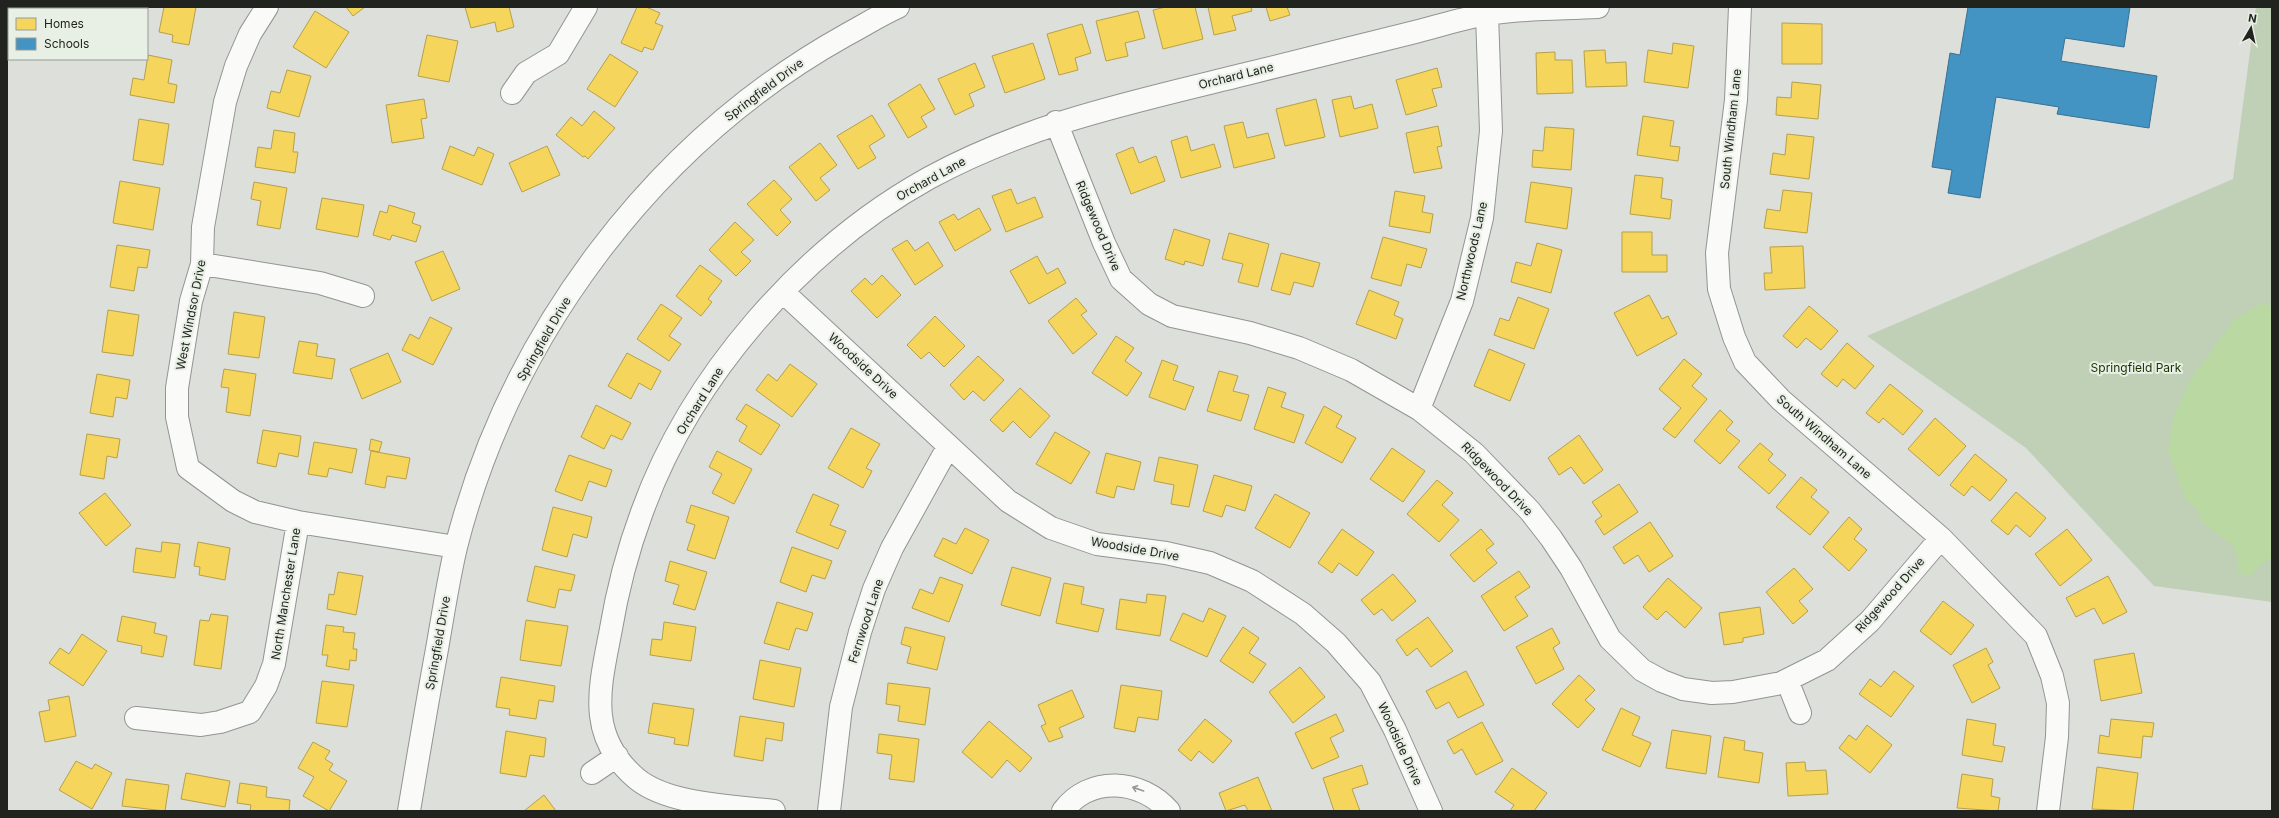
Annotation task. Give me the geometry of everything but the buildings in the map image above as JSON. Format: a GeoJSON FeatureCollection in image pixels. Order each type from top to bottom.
{"type":"FeatureCollection","features":[{"type":"Feature","properties":{"kind":"street","name":"West Windsor Drive"},"geometry":{"type":"LineString","coordinates":[[266,7],[250,34],[239,59],[225,102],[203,226],[202,264],[191,301],[177,388],[178,417],[188,468],[233,501],[255,512],[298,522],[456,547]]}},
{"type":"Feature","properties":{"kind":"street"},"geometry":{"type":"LineString","coordinates":[[512,93],[526,73],[558,54],[586,7]]}},
{"type":"Feature","properties":{"kind":"street","name":"Springfield Drive"},"geometry":{"type":"LineString","coordinates":[[408,811],[456,547],[477,481],[512,395],[548,326],[606,242],[659,181],[740,105],[829,45],[898,7]]}},
{"type":"Feature","properties":{"kind":"street","name":"Orchard Lane"},"geometry":{"type":"LineString","coordinates":[[774,811],[679,799],[653,790],[631,774],[614,752],[599,712],[599,690],[618,588],[643,509],[670,450],[708,384],[750,329],[783,292],[854,227],[920,183],[982,151],[1056,122],[1487,14],[1598,7]]}},
{"type":"Feature","properties":{"kind":"street","name":"South Windham Lane"},"geometry":{"type":"LineString","coordinates":[[1740,7],[1736,100],[1717,253],[1719,289],[1734,337],[1745,362],[1781,400],[1941,538],[2036,636],[2047,661],[2058,703],[2057,737],[2048,811]]}},
{"type":"Feature","properties":{"kind":"street","name":"Northwoods Lane"},"geometry":{"type":"LineString","coordinates":[[1419,409],[1462,301],[1482,218],[1491,131],[1487,14]]}},
{"type":"Feature","properties":{"kind":"street","name":"Ridgewood Drive"},"geometry":{"type":"LineString","coordinates":[[1056,122],[1104,243],[1121,279],[1149,304],[1172,316],[1250,333],[1298,348],[1351,370],[1419,409],[1474,453],[1530,511],[1552,538],[1571,568],[1610,639],[1642,670],[1662,681],[1683,689],[1712,693],[1733,692],[1787,680],[1827,660],[1870,621],[1941,538]]}},
{"type":"Feature","properties":{"kind":"street"},"geometry":{"type":"LineString","coordinates":[[202,264],[320,284],[363,296]]}},
{"type":"Feature","properties":{"kind":"street","name":"Woodside Drive"},"geometry":{"type":"LineString","coordinates":[[783,292],[948,447],[1008,501],[1050,528],[1097,544],[1166,553],[1210,563],[1252,581],[1303,614],[1336,643],[1370,682],[1395,730],[1431,811]]}},
{"type":"Feature","properties":{"kind":"street","name":"Fernwood Lane"},"geometry":{"type":"LineString","coordinates":[[829,811],[841,707],[860,632],[874,589],[892,548],[948,447]]}},
{"type":"Feature","properties":{"kind":"street","name":"North Manchester Lane"},"geometry":{"type":"LineString","coordinates":[[136,718],[201,725],[220,722],[250,712],[266,686],[274,664],[298,522]]}},
{"type":"Feature","properties":{"kind":"street"},"geometry":{"type":"LineString","coordinates":[[1787,680],[1800,713]]}},
{"type":"Feature","properties":{"kind":"street"},"geometry":{"type":"LineString","coordinates":[[592,773],[614,752]]}},
{"type":"Feature","properties":{"kind":"street"},"geometry":{"type":"LineString","coordinates":[[1063,811],[1069,803],[1090,790],[1113,785],[1138,788],[1159,800],[1169,811]]}},
{"type":"Feature","properties":{"kind":"green space","name":"Springfield Park"},"geometry":{"type":"Polygon","coordinates":[[[2256,7],[2272,7],[2272,602],[2154,586],[2026,448],[1867,336],[2233,179],[2256,7]]]}},
{"type":"Feature","properties":{"kind":"shaded area"},"geometry":{"type":"Polygon","coordinates":[[[2262,303],[2272,306],[2272,557],[2249,577],[2237,572],[2238,556],[2231,544],[2202,522],[2198,511],[2185,498],[2168,450],[2173,420],[2184,392],[2195,373],[2235,319],[2262,303]]]}}]}
